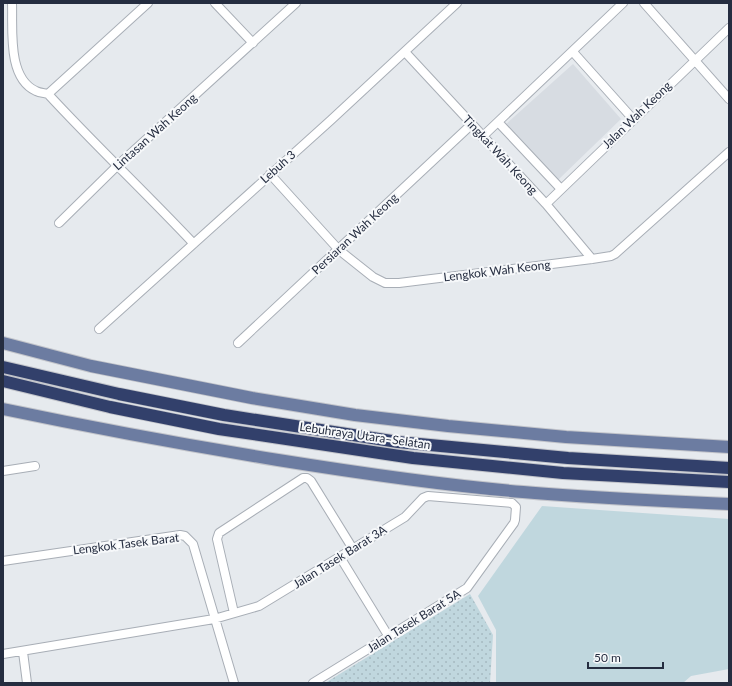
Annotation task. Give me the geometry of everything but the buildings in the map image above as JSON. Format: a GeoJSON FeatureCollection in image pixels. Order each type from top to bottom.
{"type":"FeatureCollection","features":[{"type":"Feature","properties":{"kind":"highway","name":"Lebuhraya Utara–Selatan"},"geometry":{"type":"LineString","coordinates":[[3,367],[119,394],[217,413],[398,442],[568,458],[729,468]]}},
{"type":"Feature","properties":{"kind":"highway","name":"Lebuhraya Utara–Selatan"},"geometry":{"type":"LineString","coordinates":[[3,381],[219,429],[413,458],[563,473],[729,482]]}},
{"type":"Feature","properties":{"kind":"main road"},"geometry":{"type":"LineString","coordinates":[[3,343],[91,366],[252,398],[356,415],[448,426],[566,437],[729,447]]}},
{"type":"Feature","properties":{"kind":"main road"},"geometry":{"type":"LineString","coordinates":[[3,409],[68,423],[361,473],[522,492],[729,504]]}},
{"type":"Feature","properties":{"kind":"street"},"geometry":{"type":"LineString","coordinates":[[12,3],[14,53],[19,73],[23,79],[29,86],[37,91],[48,94],[83,132],[155,202],[194,243]]}},
{"type":"Feature","properties":{"kind":"street"},"geometry":{"type":"LineString","coordinates":[[48,94],[148,3]]}},
{"type":"Feature","properties":{"kind":"street"},"geometry":{"type":"LineString","coordinates":[[215,3],[253,43]]}},
{"type":"Feature","properties":{"kind":"street","name":"Lintasan Wah Keong"},"geometry":{"type":"LineString","coordinates":[[59,223],[117,166],[296,3]]}},
{"type":"Feature","properties":{"kind":"street","name":"Lebuh 3"},"geometry":{"type":"LineString","coordinates":[[99,329],[405,52],[457,3]]}},
{"type":"Feature","properties":{"kind":"street"},"geometry":{"type":"LineString","coordinates":[[482,137],[623,3]]}},
{"type":"Feature","properties":{"kind":"street"},"geometry":{"type":"LineString","coordinates":[[644,3],[728,96]]}},
{"type":"Feature","properties":{"kind":"street","name":"Jalan Wah Keong"},"geometry":{"type":"LineString","coordinates":[[546,204],[729,28]]}},
{"type":"Feature","properties":{"kind":"street","name":"Tingkat Wah Keong"},"geometry":{"type":"LineString","coordinates":[[405,52],[472,124],[482,137],[546,204],[592,259]]}},
{"type":"Feature","properties":{"kind":"street"},"geometry":{"type":"LineString","coordinates":[[573,52],[633,119]]}},
{"type":"Feature","properties":{"kind":"street","name":"Tingkat Wah Keong"},"geometry":{"type":"LineString","coordinates":[[498,122],[561,189]]}},
{"type":"Feature","properties":{"kind":"street","name":"Persiaran Wah Keong"},"geometry":{"type":"LineString","coordinates":[[238,343],[472,124]]}},
{"type":"Feature","properties":{"kind":"street","name":"Lengkok Wah Keong"},"geometry":{"type":"LineString","coordinates":[[270,174],[339,250],[373,278],[385,283],[399,284],[611,256],[729,152]]}},
{"type":"Feature","properties":{"kind":"street"},"geometry":{"type":"LineString","coordinates":[[3,471],[35,466]]}},
{"type":"Feature","properties":{"kind":"street"},"geometry":{"type":"LineString","coordinates":[[234,613],[217,539],[219,533],[303,478],[307,478],[311,481],[352,549]]}},
{"type":"Feature","properties":{"kind":"street","name":"Jalan Tasek Barat 3A"},"geometry":{"type":"LineString","coordinates":[[3,654],[214,619],[264,603],[405,517],[423,498],[428,496],[462,498]]}},
{"type":"Feature","properties":{"kind":"street","name":"Jalan Tasek Barat 5A"},"geometry":{"type":"LineString","coordinates":[[313,683],[467,588],[515,520],[516,507],[512,503],[462,498]]}},
{"type":"Feature","properties":{"kind":"street","name":"Lengkok Tasek Barat"},"geometry":{"type":"LineString","coordinates":[[3,561],[180,535],[188,539],[193,544],[234,683]]}},
{"type":"Feature","properties":{"kind":"street"},"geometry":{"type":"LineString","coordinates":[[340,557],[389,637]]}},
{"type":"Feature","properties":{"kind":"street"},"geometry":{"type":"LineString","coordinates":[[22,652],[27,683]]}},
{"type":"Feature","properties":{"kind":"shaded area"},"geometry":{"type":"Polygon","coordinates":[[[573,64],[621,119],[558,180],[505,125],[573,64]]]}},
{"type":"Feature","properties":{"kind":"shaded area"},"geometry":{"type":"Polygon","coordinates":[[[542,506],[729,519],[729,669],[691,676],[683,683],[496,683],[496,630],[478,596],[542,506]]]}},
{"type":"Feature","properties":{"kind":"shaded area"},"geometry":{"type":"Polygon","coordinates":[[[470,594],[493,635],[490,683],[325,683],[470,594]]]}}]}
